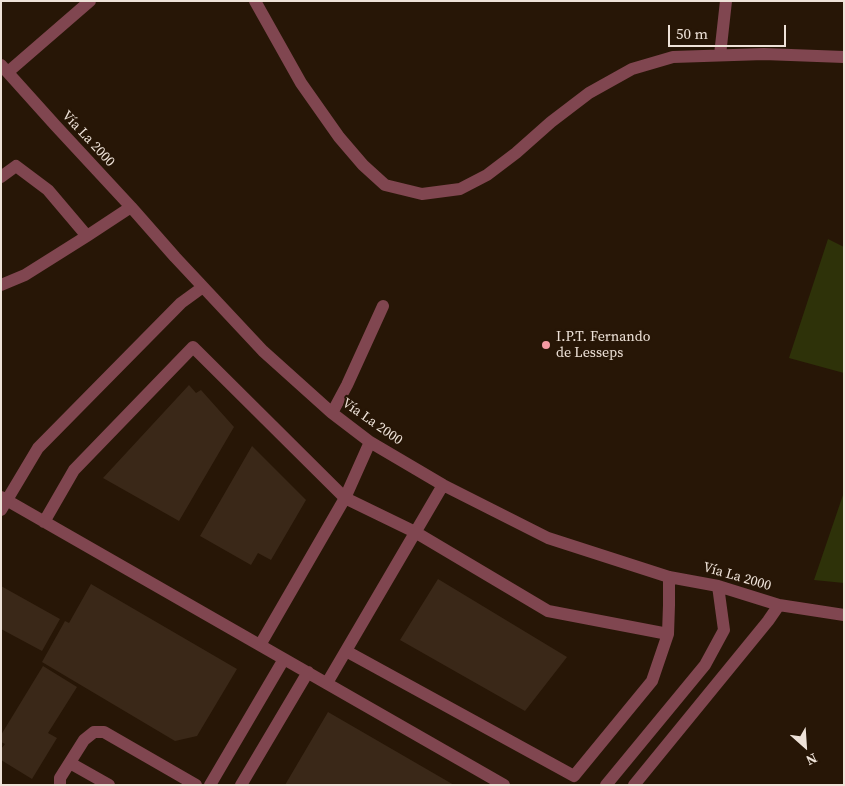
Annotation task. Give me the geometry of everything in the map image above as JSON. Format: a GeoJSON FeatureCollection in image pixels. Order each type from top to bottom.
{"type":"FeatureCollection","features":[{"type":"Feature","properties":{"kind":"street"},"geometry":{"type":"LineString","coordinates":[[5,69],[90,1]]}},
{"type":"Feature","properties":{"kind":"street"},"geometry":{"type":"LineString","coordinates":[[255,1],[301,84],[339,137],[363,165],[385,185],[422,194],[460,189],[487,175],[589,93],[632,69],[673,57],[764,54],[844,57]]}},
{"type":"Feature","properties":{"kind":"street"},"geometry":{"type":"LineString","coordinates":[[720,55],[726,1]]}},
{"type":"Feature","properties":{"kind":"street","name":"Vía La 2000"},"geometry":{"type":"LineString","coordinates":[[5,69],[263,351],[332,413],[370,442],[443,485],[548,538],[668,577],[718,586],[779,605],[844,615]]}},
{"type":"Feature","properties":{"kind":"street"},"geometry":{"type":"LineString","coordinates":[[1,178],[16,166],[48,190],[87,236]]}},
{"type":"Feature","properties":{"kind":"street"},"geometry":{"type":"LineString","coordinates":[[1,284],[25,275],[131,207]]}},
{"type":"Feature","properties":{"kind":"street"},"geometry":{"type":"LineString","coordinates":[[204,287],[181,303],[38,448],[3,502],[44,522],[504,785]]}},
{"type":"Feature","properties":{"kind":"street"},"geometry":{"type":"LineString","coordinates":[[332,413],[383,306]]}},
{"type":"Feature","properties":{"kind":"street"},"geometry":{"type":"LineString","coordinates":[[44,522],[74,470],[193,347],[345,498],[415,532],[548,611],[668,634]]}},
{"type":"Feature","properties":{"kind":"street"},"geometry":{"type":"LineString","coordinates":[[260,645],[345,498],[370,442]]}},
{"type":"Feature","properties":{"kind":"street"},"geometry":{"type":"LineString","coordinates":[[327,683],[443,485]]}},
{"type":"Feature","properties":{"kind":"street"},"geometry":{"type":"LineString","coordinates":[[346,651],[574,776],[652,680],[668,634],[668,577]]}},
{"type":"Feature","properties":{"kind":"street"},"geometry":{"type":"LineString","coordinates":[[606,785],[705,664],[724,630],[718,586]]}},
{"type":"Feature","properties":{"kind":"street"},"geometry":{"type":"LineString","coordinates":[[634,785],[779,605]]}},
{"type":"Feature","properties":{"kind":"street"},"geometry":{"type":"LineString","coordinates":[[210,785],[284,659]]}},
{"type":"Feature","properties":{"kind":"street"},"geometry":{"type":"LineString","coordinates":[[241,785],[308,672]]}},
{"type":"Feature","properties":{"kind":"street"},"geometry":{"type":"LineString","coordinates":[[60,785],[60,778],[84,740],[94,732],[104,732],[196,785]]}},
{"type":"Feature","properties":{"kind":"street"},"geometry":{"type":"LineString","coordinates":[[70,763],[109,785]]}},
{"type":"Feature","properties":{"kind":"green space"},"geometry":{"type":"Polygon","coordinates":[[[828,239],[844,247],[844,373],[789,358],[828,239]]]}},
{"type":"Feature","properties":{"kind":"green space"},"geometry":{"type":"Polygon","coordinates":[[[844,492],[844,583],[814,580],[844,492]]]}},
{"type":"Feature","properties":{"kind":"building"},"geometry":{"type":"Polygon","coordinates":[[[189,385],[196,393],[201,390],[234,427],[179,521],[103,478],[189,385]]]}},
{"type":"Feature","properties":{"kind":"building"},"geometry":{"type":"Polygon","coordinates":[[[252,446],[306,500],[271,560],[258,553],[251,565],[200,536],[252,446]]]}},
{"type":"Feature","properties":{"kind":"building"},"geometry":{"type":"Polygon","coordinates":[[[438,579],[567,657],[525,711],[400,640],[438,579]]]}},
{"type":"Feature","properties":{"kind":"building"},"geometry":{"type":"Polygon","coordinates":[[[91,584],[237,669],[197,736],[175,741],[42,662],[65,621],[69,623],[91,584]]]}},
{"type":"Feature","properties":{"kind":"building"},"geometry":{"type":"Polygon","coordinates":[[[1,586],[60,619],[42,651],[1,629],[1,586]]]}},
{"type":"Feature","properties":{"kind":"building"},"geometry":{"type":"Polygon","coordinates":[[[43,666],[77,687],[48,733],[57,738],[32,779],[1,760],[1,749],[5,744],[1,742],[1,735],[43,666]]]}},
{"type":"Feature","properties":{"kind":"building"},"geometry":{"type":"Polygon","coordinates":[[[328,712],[454,785],[285,785],[328,712]]]}},
{"type":"Feature","properties":{"kind":"place","name":"I.P.T. Fernando de Lesseps"},"geometry":{"type":"Point","coordinates":[546,345]}}]}
